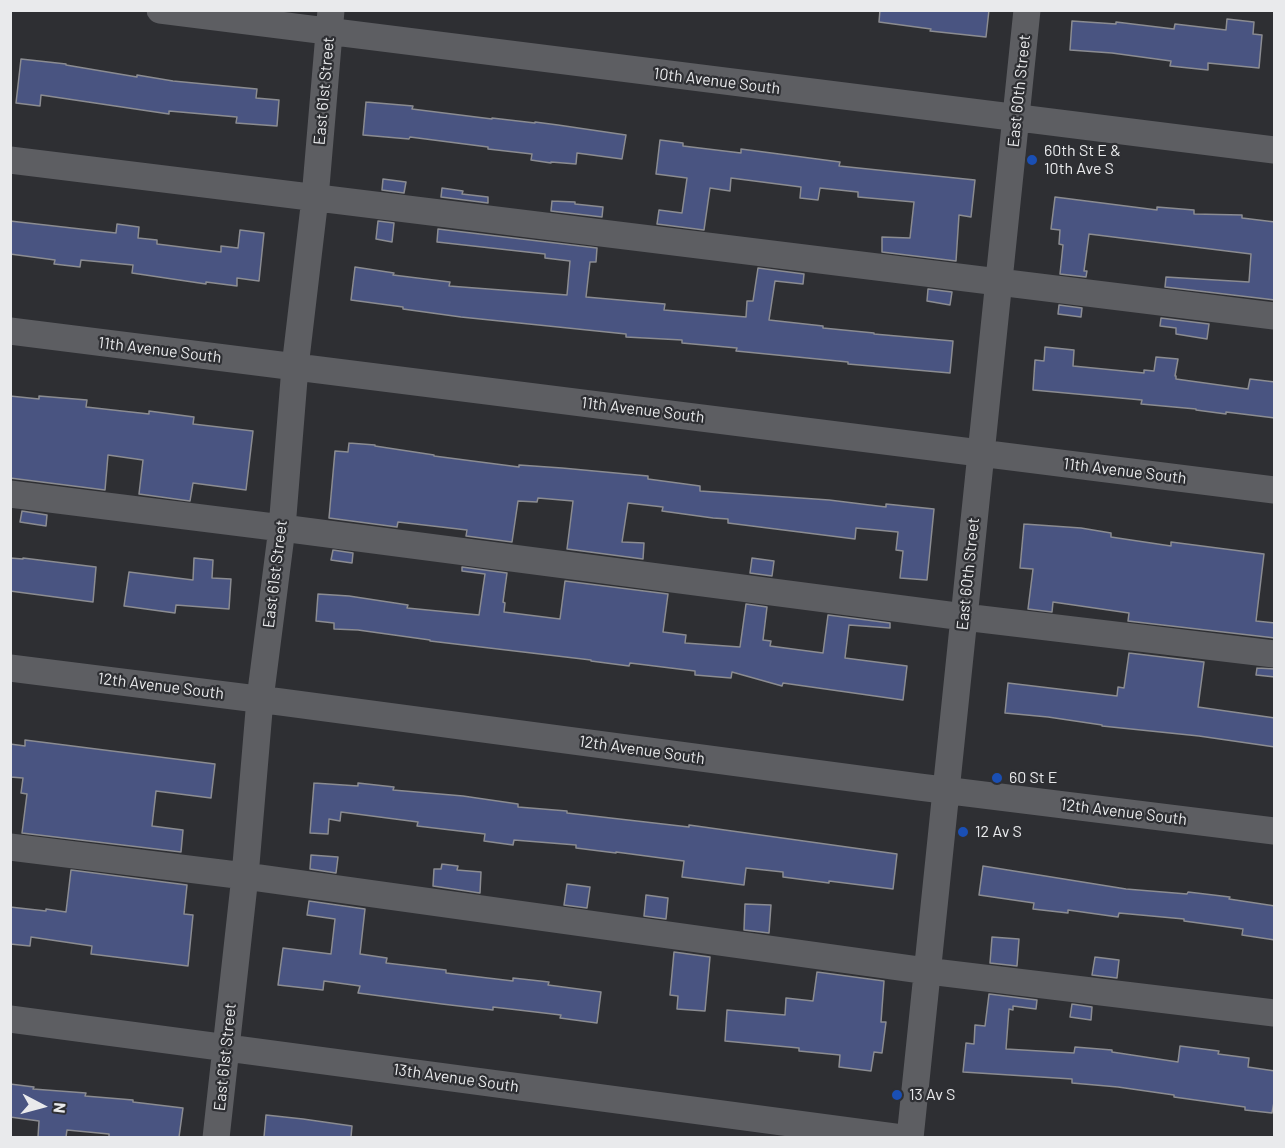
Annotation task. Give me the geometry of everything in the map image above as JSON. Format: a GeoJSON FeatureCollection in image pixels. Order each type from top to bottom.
{"type":"FeatureCollection","features":[{"type":"Feature","properties":{"kind":"street","name":"10th Avenue South"},"geometry":{"type":"LineString","coordinates":[[160,10],[330,21],[1016,118],[1275,150]]}},
{"type":"Feature","properties":{"kind":"street","name":"East 60th Street"},"geometry":{"type":"LineString","coordinates":[[909,1137],[1027,10]]}},
{"type":"Feature","properties":{"kind":"street","name":"East 61st Street"},"geometry":{"type":"LineString","coordinates":[[216,1137],[245,876],[260,699],[282,528],[295,367],[315,198],[330,21]]}},
{"type":"Feature","properties":{"kind":"street"},"geometry":{"type":"LineString","coordinates":[[10,160],[1275,316]]}},
{"type":"Feature","properties":{"kind":"street","name":"11th Avenue South"},"geometry":{"type":"LineString","coordinates":[[10,331],[1275,490]]}},
{"type":"Feature","properties":{"kind":"street"},"geometry":{"type":"LineString","coordinates":[[10,494],[964,617],[1275,654]]}},
{"type":"Feature","properties":{"kind":"street","name":"12th Avenue South"},"geometry":{"type":"LineString","coordinates":[[10,668],[1275,831]]}},
{"type":"Feature","properties":{"kind":"street"},"geometry":{"type":"LineString","coordinates":[[10,847],[245,876],[927,971],[1275,1013]]}},
{"type":"Feature","properties":{"kind":"street","name":"13th Avenue South"},"geometry":{"type":"LineString","coordinates":[[10,1019],[902,1137]]}},
{"type":"Feature","properties":{"kind":"building"},"geometry":{"type":"Polygon","coordinates":[[[880,10],[989,10],[986,37],[930,31],[931,29],[879,22],[880,10]]]}},
{"type":"Feature","properties":{"kind":"building"},"geometry":{"type":"Polygon","coordinates":[[[1227,19],[1254,22],[1253,34],[1262,35],[1259,68],[1208,63],[1208,70],[1170,66],[1171,61],[1070,50],[1072,21],[1116,24],[1116,22],[1174,29],[1175,24],[1226,30],[1227,19]]]}},
{"type":"Feature","properties":{"kind":"building"},"geometry":{"type":"Polygon","coordinates":[[[21,59],[66,64],[137,77],[137,75],[257,89],[256,98],[279,100],[277,126],[236,123],[237,117],[169,111],[169,114],[41,95],[40,106],[16,103],[21,59]]]}},
{"type":"Feature","properties":{"kind":"building"},"geometry":{"type":"Polygon","coordinates":[[[366,102],[413,106],[412,109],[535,122],[626,135],[622,159],[577,153],[576,164],[551,163],[531,160],[532,154],[488,149],[488,147],[410,137],[409,139],[363,135],[366,102]]]}},
{"type":"Feature","properties":{"kind":"building"},"geometry":{"type":"Polygon","coordinates":[[[660,140],[683,143],[683,146],[741,153],[741,149],[840,162],[839,166],[975,180],[971,217],[959,215],[956,261],[882,252],[882,237],[910,238],[914,202],[858,197],[858,192],[820,188],[818,200],[800,198],[801,187],[731,178],[730,191],[710,188],[704,230],[657,224],[659,210],[682,213],[687,178],[656,174],[660,140]]]}},
{"type":"Feature","properties":{"kind":"building"},"geometry":{"type":"Polygon","coordinates":[[[383,179],[406,182],[404,193],[382,190],[383,179]]]}},
{"type":"Feature","properties":{"kind":"building"},"geometry":{"type":"Polygon","coordinates":[[[442,188],[463,191],[462,194],[488,197],[488,203],[441,197],[442,188]]]}},
{"type":"Feature","properties":{"kind":"building"},"geometry":{"type":"Polygon","coordinates":[[[1055,197],[1157,210],[1157,207],[1194,210],[1194,214],[1242,215],[1242,218],[1275,222],[1275,300],[1165,287],[1166,277],[1249,282],[1251,254],[1089,234],[1084,271],[1087,271],[1086,277],[1060,274],[1063,245],[1059,244],[1060,230],[1051,229],[1055,197]]]}},
{"type":"Feature","properties":{"kind":"building"},"geometry":{"type":"Polygon","coordinates":[[[552,201],[603,207],[602,217],[551,211],[552,201]]]}},
{"type":"Feature","properties":{"kind":"building"},"geometry":{"type":"Polygon","coordinates":[[[10,221],[116,233],[117,224],[139,227],[138,238],[157,240],[157,244],[221,252],[221,246],[238,248],[240,230],[264,233],[259,281],[237,278],[237,286],[206,282],[206,284],[132,273],[133,265],[81,260],[80,267],[54,264],[55,260],[10,254],[10,221]]]}},
{"type":"Feature","properties":{"kind":"building"},"geometry":{"type":"Polygon","coordinates":[[[378,221],[394,223],[392,242],[376,239],[378,221]]]}},
{"type":"Feature","properties":{"kind":"building"},"geometry":{"type":"Polygon","coordinates":[[[438,229],[597,248],[596,262],[590,262],[586,297],[665,304],[664,310],[746,317],[747,301],[753,301],[758,268],[804,274],[803,284],[775,281],[769,320],[874,334],[953,341],[950,373],[736,351],[737,348],[682,343],[682,340],[626,337],[626,334],[461,317],[351,300],[355,267],[394,273],[393,275],[450,282],[449,286],[567,295],[570,261],[545,258],[545,254],[437,242],[438,229]]]}},
{"type":"Feature","properties":{"kind":"building"},"geometry":{"type":"Polygon","coordinates":[[[928,289],[952,292],[950,305],[927,301],[928,289]]]}},
{"type":"Feature","properties":{"kind":"building"},"geometry":{"type":"Polygon","coordinates":[[[1059,305],[1082,308],[1081,317],[1058,314],[1059,305]]]}},
{"type":"Feature","properties":{"kind":"building"},"geometry":{"type":"Polygon","coordinates":[[[1161,318],[1209,324],[1207,339],[1176,334],[1176,328],[1160,326],[1161,318]]]}},
{"type":"Feature","properties":{"kind":"building"},"geometry":{"type":"Polygon","coordinates":[[[1045,347],[1074,350],[1073,366],[1144,373],[1144,370],[1154,371],[1156,357],[1178,359],[1176,379],[1248,389],[1250,379],[1275,382],[1275,418],[1141,404],[1142,400],[1033,390],[1035,360],[1044,361],[1045,347]]]}},
{"type":"Feature","properties":{"kind":"building"},"geometry":{"type":"Polygon","coordinates":[[[10,396],[87,400],[86,407],[149,414],[149,411],[194,417],[193,424],[253,431],[246,490],[193,483],[190,501],[139,494],[143,460],[108,455],[105,490],[10,478],[10,396]]]}},
{"type":"Feature","properties":{"kind":"building"},"geometry":{"type":"Polygon","coordinates":[[[349,443],[519,467],[519,465],[648,476],[648,479],[700,486],[700,491],[934,509],[927,580],[900,578],[903,551],[896,550],[898,532],[856,528],[855,539],[728,523],[728,519],[662,511],[663,507],[628,503],[622,542],[644,543],[643,559],[567,549],[573,501],[538,498],[537,502],[518,501],[512,542],[466,536],[467,530],[398,522],[397,527],[329,518],[335,451],[348,452],[349,443]]]}},
{"type":"Feature","properties":{"kind":"building"},"geometry":{"type":"Polygon","coordinates":[[[22,511],[47,515],[46,526],[20,522],[22,511]]]}},
{"type":"Feature","properties":{"kind":"building"},"geometry":{"type":"Polygon","coordinates":[[[1024,524],[1081,528],[1111,533],[1111,537],[1171,546],[1171,542],[1264,554],[1256,621],[1275,623],[1275,638],[1128,621],[1129,613],[1053,602],[1052,612],[1028,609],[1033,569],[1020,568],[1024,524]]]}},
{"type":"Feature","properties":{"kind":"building"},"geometry":{"type":"Polygon","coordinates":[[[333,550],[353,553],[352,563],[331,560],[333,550]]]}},
{"type":"Feature","properties":{"kind":"building"},"geometry":{"type":"Polygon","coordinates":[[[10,558],[96,567],[93,602],[10,591],[10,558]]]}},
{"type":"Feature","properties":{"kind":"building"},"geometry":{"type":"Polygon","coordinates":[[[194,558],[213,560],[212,578],[231,579],[229,609],[176,605],[175,613],[124,606],[129,572],[193,580],[194,558]]]}},
{"type":"Feature","properties":{"kind":"building"},"geometry":{"type":"Polygon","coordinates":[[[752,558],[774,561],[772,576],[750,573],[752,558]]]}},
{"type":"Feature","properties":{"kind":"building"},"geometry":{"type":"Polygon","coordinates":[[[462,567],[507,573],[504,612],[560,619],[565,581],[668,594],[663,632],[686,635],[685,643],[740,647],[746,604],[767,607],[763,640],[771,641],[770,646],[823,653],[828,615],[890,623],[890,628],[849,625],[845,658],[907,666],[903,700],[783,683],[782,686],[732,672],[731,678],[695,675],[695,671],[630,663],[629,666],[358,630],[334,629],[334,623],[316,621],[318,594],[408,605],[407,608],[479,615],[485,574],[462,571],[462,567]]]}},
{"type":"Feature","properties":{"kind":"building"},"geometry":{"type":"Polygon","coordinates":[[[1129,653],[1204,662],[1198,707],[1275,718],[1275,747],[1005,713],[1008,683],[1117,696],[1118,687],[1124,688],[1129,653]]]}},
{"type":"Feature","properties":{"kind":"building"},"geometry":{"type":"Polygon","coordinates":[[[1257,668],[1275,669],[1275,677],[1256,675],[1257,668]]]}},
{"type":"Feature","properties":{"kind":"building"},"geometry":{"type":"Polygon","coordinates":[[[25,740],[215,764],[211,798],[156,791],[152,826],[183,830],[181,852],[22,833],[27,794],[21,793],[23,778],[10,777],[10,744],[25,746],[25,740]]]}},
{"type":"Feature","properties":{"kind":"building"},"geometry":{"type":"Polygon","coordinates":[[[314,783],[358,786],[358,783],[394,787],[393,790],[463,796],[518,804],[518,807],[689,827],[689,825],[897,854],[893,889],[783,877],[783,872],[746,868],[744,885],[682,877],[684,861],[576,848],[576,845],[514,840],[513,845],[484,841],[485,834],[417,826],[418,822],[341,812],[340,821],[329,819],[328,834],[310,833],[314,783]]]}},
{"type":"Feature","properties":{"kind":"building"},"geometry":{"type":"Polygon","coordinates":[[[311,855],[338,857],[336,873],[310,869],[311,855]]]}},
{"type":"Feature","properties":{"kind":"building"},"geometry":{"type":"Polygon","coordinates":[[[442,864],[458,866],[457,870],[481,872],[480,893],[433,886],[434,869],[441,869],[442,864]]]}},
{"type":"Feature","properties":{"kind":"building"},"geometry":{"type":"Polygon","coordinates":[[[983,866],[1126,889],[1187,894],[1188,892],[1275,906],[1275,940],[1242,935],[1243,929],[1184,921],[1184,919],[1119,913],[1118,917],[1068,910],[1068,913],[1033,909],[1034,903],[979,895],[983,866]]]}},
{"type":"Feature","properties":{"kind":"building"},"geometry":{"type":"Polygon","coordinates":[[[71,870],[187,885],[184,914],[193,915],[188,966],[91,954],[92,946],[31,937],[30,946],[10,944],[10,907],[66,912],[71,870]]]}},
{"type":"Feature","properties":{"kind":"building"},"geometry":{"type":"Polygon","coordinates":[[[567,884],[590,887],[587,908],[564,905],[567,884]]]}},
{"type":"Feature","properties":{"kind":"building"},"geometry":{"type":"Polygon","coordinates":[[[646,895],[668,898],[666,919],[644,916],[646,895]]]}},
{"type":"Feature","properties":{"kind":"building"},"geometry":{"type":"Polygon","coordinates":[[[309,901],[365,909],[360,954],[387,958],[386,963],[513,981],[513,978],[549,982],[548,985],[601,992],[597,1023],[560,1018],[561,1015],[493,1007],[493,1010],[358,993],[360,986],[324,981],[323,990],[278,985],[283,948],[331,954],[335,919],[307,915],[309,901]]]}},
{"type":"Feature","properties":{"kind":"building"},"geometry":{"type":"Polygon","coordinates":[[[745,904],[771,905],[769,933],[744,930],[745,904]]]}},
{"type":"Feature","properties":{"kind":"building"},"geometry":{"type":"Polygon","coordinates":[[[992,937],[1019,939],[1017,966],[990,963],[992,937]]]}},
{"type":"Feature","properties":{"kind":"building"},"geometry":{"type":"Polygon","coordinates":[[[674,952],[710,957],[705,1011],[677,1009],[678,996],[670,995],[674,952]]]}},
{"type":"Feature","properties":{"kind":"building"},"geometry":{"type":"Polygon","coordinates":[[[1095,957],[1119,960],[1117,978],[1092,975],[1095,957]]]}},
{"type":"Feature","properties":{"kind":"building"},"geometry":{"type":"Polygon","coordinates":[[[817,972],[884,981],[881,1022],[886,1022],[882,1053],[874,1052],[871,1071],[839,1067],[840,1055],[799,1051],[799,1048],[725,1041],[727,1010],[785,1015],[786,998],[813,1001],[817,972]]]}},
{"type":"Feature","properties":{"kind":"building"},"geometry":{"type":"Polygon","coordinates":[[[989,994],[1037,1000],[1036,1009],[1013,1006],[1013,1010],[1009,1009],[1006,1049],[1074,1053],[1075,1047],[1112,1050],[1112,1052],[1178,1062],[1180,1046],[1249,1058],[1248,1067],[1275,1071],[1275,1097],[1272,1113],[1174,1097],[1174,1095],[1072,1083],[1072,1079],[963,1072],[966,1043],[974,1044],[975,1025],[985,1026],[989,994]]]}},
{"type":"Feature","properties":{"kind":"building"},"geometry":{"type":"Polygon","coordinates":[[[1072,1004],[1092,1007],[1091,1020],[1070,1017],[1072,1004]]]}},
{"type":"Feature","properties":{"kind":"building"},"geometry":{"type":"Polygon","coordinates":[[[10,1084],[183,1108],[179,1137],[109,1137],[109,1134],[67,1130],[66,1137],[38,1137],[39,1121],[10,1117],[10,1084]]]}},
{"type":"Feature","properties":{"kind":"building"},"geometry":{"type":"Polygon","coordinates":[[[266,1115],[352,1126],[351,1137],[264,1137],[266,1115]]]}},
{"type":"Feature","properties":{"kind":"place","name":"60th St E & 10th Ave S"},"geometry":{"type":"Point","coordinates":[1032,160]}},
{"type":"Feature","properties":{"kind":"place","name":"60 St E"},"geometry":{"type":"Point","coordinates":[997,778]}},
{"type":"Feature","properties":{"kind":"place","name":"12 Av S"},"geometry":{"type":"Point","coordinates":[963,832]}},
{"type":"Feature","properties":{"kind":"place","name":"13 Av S"},"geometry":{"type":"Point","coordinates":[897,1095]}}]}
